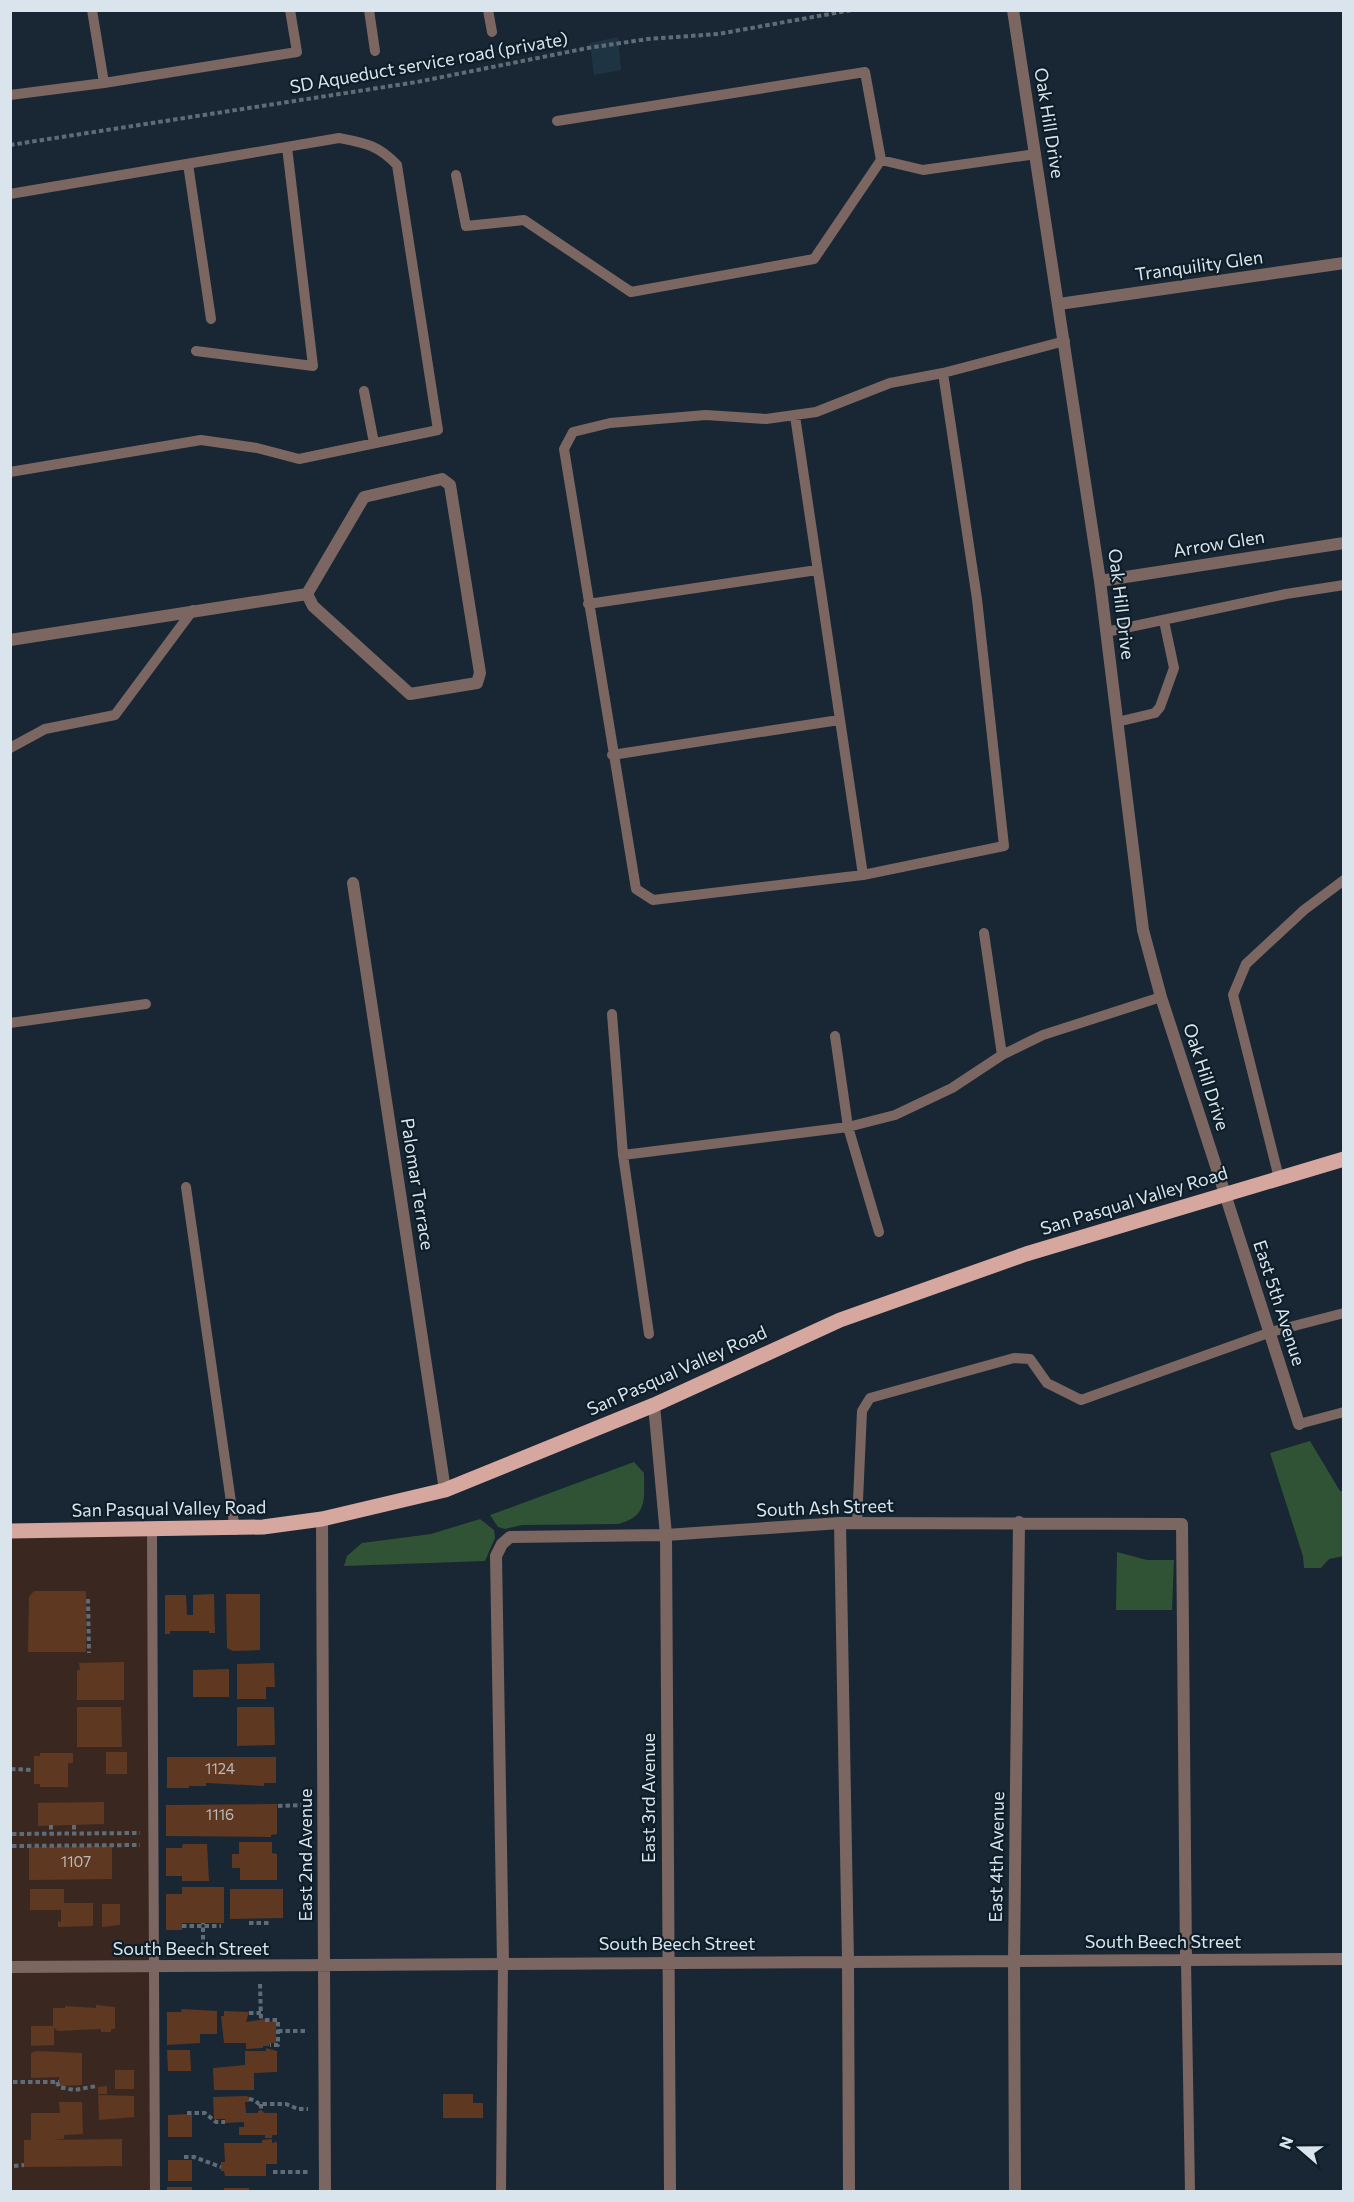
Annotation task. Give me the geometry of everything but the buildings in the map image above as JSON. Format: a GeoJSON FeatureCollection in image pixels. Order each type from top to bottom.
{"type":"FeatureCollection","features":[{"type":"Feature","properties":{"kind":"main road","name":"San Pasqual Valley Road"},"geometry":{"type":"LineString","coordinates":[[10,1531],[235,1530],[322,1519],[446,1490],[654,1405],[840,1320],[1026,1254],[1344,1159]]}},
{"type":"Feature","properties":{"kind":"street","name":"Oak Hill Drive"},"geometry":{"type":"LineString","coordinates":[[1013,10],[1100,581],[1143,930],[1161,998],[1225,1194]]}},
{"type":"Feature","properties":{"kind":"street","name":"Tranquility Glen"},"geometry":{"type":"LineString","coordinates":[[1059,304],[1344,263]]}},
{"type":"Feature","properties":{"kind":"street"},"geometry":{"type":"LineString","coordinates":[[442,480],[450,485],[480,673],[477,683],[410,694],[313,606],[307,594],[364,497],[442,480]]}},
{"type":"Feature","properties":{"kind":"street","name":"Arrow Glen"},"geometry":{"type":"LineString","coordinates":[[1100,581],[1344,543]]}},
{"type":"Feature","properties":{"kind":"street"},"geometry":{"type":"LineString","coordinates":[[10,640],[307,594]]}},
{"type":"Feature","properties":{"kind":"street","name":"Palomar Terrace"},"geometry":{"type":"LineString","coordinates":[[353,883],[446,1490]]}},
{"type":"Feature","properties":{"kind":"street","name":"East 5th Avenue"},"geometry":{"type":"LineString","coordinates":[[1225,1194],[1299,1424]]}},
{"type":"Feature","properties":{"kind":"street","name":"East 3rd Avenue"},"geometry":{"type":"LineString","coordinates":[[654,1405],[666,1535],[670,2192]]}},
{"type":"Feature","properties":{"kind":"street","name":"East 2nd Avenue"},"geometry":{"type":"LineString","coordinates":[[322,1519],[325,2192]]}},
{"type":"Feature","properties":{"kind":"street","name":"South Ash Street"},"geometry":{"type":"LineString","coordinates":[[503,1962],[496,1556],[502,1544],[517,1534],[666,1535],[840,1523],[1019,1522],[1182,1524],[1186,1960]]}},
{"type":"Feature","properties":{"kind":"street","name":"East 4th Avenue"},"geometry":{"type":"LineString","coordinates":[[1016,2192],[1014,1960],[1019,1522]]}},
{"type":"Feature","properties":{"kind":"street"},"geometry":{"type":"LineString","coordinates":[[840,1523],[848,1961],[849,2192]]}},
{"type":"Feature","properties":{"kind":"street","name":"South Beech Street"},"geometry":{"type":"LineString","coordinates":[[10,1967],[324,1966],[503,1962],[1344,1959]]}},
{"type":"Feature","properties":{"kind":"lane"},"geometry":{"type":"LineString","coordinates":[[92,10],[104,83]]}},
{"type":"Feature","properties":{"kind":"lane"},"geometry":{"type":"LineString","coordinates":[[10,95],[104,83],[297,52],[290,10]]}},
{"type":"Feature","properties":{"kind":"lane"},"geometry":{"type":"LineString","coordinates":[[369,10],[375,51]]}},
{"type":"Feature","properties":{"kind":"lane"},"geometry":{"type":"LineString","coordinates":[[488,10],[492,32]]}},
{"type":"Feature","properties":{"kind":"lane"},"geometry":{"type":"LineString","coordinates":[[456,175],[466,226],[524,220],[631,292],[814,259],[881,160],[865,72],[557,122]]}},
{"type":"Feature","properties":{"kind":"lane"},"geometry":{"type":"LineString","coordinates":[[10,194],[339,138],[366,144],[383,151],[397,165],[438,430],[299,459],[257,448],[201,440],[10,472]]}},
{"type":"Feature","properties":{"kind":"lane"},"geometry":{"type":"LineString","coordinates":[[196,351],[313,366],[287,147]]}},
{"type":"Feature","properties":{"kind":"lane"},"geometry":{"type":"LineString","coordinates":[[881,160],[923,170],[1036,154]]}},
{"type":"Feature","properties":{"kind":"lane"},"geometry":{"type":"LineString","coordinates":[[188,164],[211,319]]}},
{"type":"Feature","properties":{"kind":"lane"},"geometry":{"type":"LineString","coordinates":[[943,373],[977,599],[1004,846],[863,876],[653,900],[636,890],[612,755],[564,449],[573,432],[610,423],[696,416],[766,419],[795,416],[816,412],[890,383],[943,373],[1065,341]]}},
{"type":"Feature","properties":{"kind":"lane"},"geometry":{"type":"LineString","coordinates":[[364,391],[374,443]]}},
{"type":"Feature","properties":{"kind":"lane"},"geometry":{"type":"LineString","coordinates":[[795,416],[863,876]]}},
{"type":"Feature","properties":{"kind":"lane"},"geometry":{"type":"LineString","coordinates":[[588,604],[817,570]]}},
{"type":"Feature","properties":{"kind":"lane"},"geometry":{"type":"LineString","coordinates":[[1106,632],[1264,598],[1344,585]]}},
{"type":"Feature","properties":{"kind":"lane"},"geometry":{"type":"LineString","coordinates":[[10,748],[45,729],[115,715],[193,610]]}},
{"type":"Feature","properties":{"kind":"lane"},"geometry":{"type":"LineString","coordinates":[[1117,722],[1155,712],[1160,707],[1174,668],[1164,621]]}},
{"type":"Feature","properties":{"kind":"lane"},"geometry":{"type":"LineString","coordinates":[[612,755],[839,720]]}},
{"type":"Feature","properties":{"kind":"lane"},"geometry":{"type":"LineString","coordinates":[[1279,1178],[1233,995],[1246,964],[1304,910],[1344,880]]}},
{"type":"Feature","properties":{"kind":"lane"},"geometry":{"type":"LineString","coordinates":[[984,933],[1002,1054]]}},
{"type":"Feature","properties":{"kind":"lane"},"geometry":{"type":"LineString","coordinates":[[623,1155],[848,1127],[895,1115],[952,1088],[1002,1054],[1043,1035],[1161,998]]}},
{"type":"Feature","properties":{"kind":"lane"},"geometry":{"type":"LineString","coordinates":[[10,1023],[147,1004]]}},
{"type":"Feature","properties":{"kind":"lane"},"geometry":{"type":"LineString","coordinates":[[612,1014],[623,1155],[649,1334]]}},
{"type":"Feature","properties":{"kind":"lane"},"geometry":{"type":"LineString","coordinates":[[835,1036],[848,1127],[879,1232]]}},
{"type":"Feature","properties":{"kind":"lane"},"geometry":{"type":"LineString","coordinates":[[186,1186],[235,1530]]}},
{"type":"Feature","properties":{"kind":"lane"},"geometry":{"type":"LineString","coordinates":[[858,1523],[862,1411],[870,1398],[1014,1358],[1030,1359],[1047,1383],[1081,1400],[1271,1332],[1344,1313]]}},
{"type":"Feature","properties":{"kind":"lane"},"geometry":{"type":"LineString","coordinates":[[1299,1424],[1344,1412]]}},
{"type":"Feature","properties":{"kind":"lane"},"geometry":{"type":"LineString","coordinates":[[152,1530],[156,2192]]}},
{"type":"Feature","properties":{"kind":"lane"},"geometry":{"type":"LineString","coordinates":[[1186,1960],[1190,2192]]}},
{"type":"Feature","properties":{"kind":"lane"},"geometry":{"type":"LineString","coordinates":[[501,2192],[503,1962]]}},
{"type":"Feature","properties":{"kind":"path","name":"SD Aqueduct service road (private)"},"geometry":{"type":"LineString","coordinates":[[10,145],[417,82],[588,48],[648,39],[718,34],[852,10]]}},
{"type":"Feature","properties":{"kind":"path"},"geometry":{"type":"LineString","coordinates":[[87,1599],[89,1653]]}},
{"type":"Feature","properties":{"kind":"path"},"geometry":{"type":"LineString","coordinates":[[11,1769],[32,1770]]}},
{"type":"Feature","properties":{"kind":"path"},"geometry":{"type":"LineString","coordinates":[[278,1806],[307,1805]]}},
{"type":"Feature","properties":{"kind":"path"},"geometry":{"type":"LineString","coordinates":[[51,1825],[51,1833]]}},
{"type":"Feature","properties":{"kind":"path"},"geometry":{"type":"LineString","coordinates":[[74,1825],[74,1833]]}},
{"type":"Feature","properties":{"kind":"path"},"geometry":{"type":"LineString","coordinates":[[12,1834],[153,1832]]}},
{"type":"Feature","properties":{"kind":"path"},"geometry":{"type":"LineString","coordinates":[[12,1846],[153,1845]]}},
{"type":"Feature","properties":{"kind":"path"},"geometry":{"type":"LineString","coordinates":[[249,1923],[270,1923]]}},
{"type":"Feature","properties":{"kind":"path"},"geometry":{"type":"LineString","coordinates":[[182,1926],[203,1924],[221,1926]]}},
{"type":"Feature","properties":{"kind":"path"},"geometry":{"type":"LineString","coordinates":[[203,1924],[203,1947]]}},
{"type":"Feature","properties":{"kind":"path"},"geometry":{"type":"LineString","coordinates":[[260,1984],[263,2020],[278,2020],[278,2044],[270,2044]]}},
{"type":"Feature","properties":{"kind":"path"},"geometry":{"type":"LineString","coordinates":[[249,2013],[261,2013]]}},
{"type":"Feature","properties":{"kind":"path"},"geometry":{"type":"LineString","coordinates":[[277,2030],[307,2031]]}},
{"type":"Feature","properties":{"kind":"path"},"geometry":{"type":"LineString","coordinates":[[13,2082],[58,2082],[59,2087],[65,2089],[97,2086]]}},
{"type":"Feature","properties":{"kind":"path"},"geometry":{"type":"LineString","coordinates":[[249,2099],[261,2104],[286,2104],[298,2109],[308,2109]]}},
{"type":"Feature","properties":{"kind":"path"},"geometry":{"type":"LineString","coordinates":[[261,2104],[261,2110]]}},
{"type":"Feature","properties":{"kind":"path"},"geometry":{"type":"LineString","coordinates":[[187,2113],[205,2113],[216,2122],[225,2121]]}},
{"type":"Feature","properties":{"kind":"path"},"geometry":{"type":"LineString","coordinates":[[184,2157],[221,2167]]}},
{"type":"Feature","properties":{"kind":"path"},"geometry":{"type":"LineString","coordinates":[[14,2166],[24,2165]]}},
{"type":"Feature","properties":{"kind":"path"},"geometry":{"type":"LineString","coordinates":[[273,2172],[308,2172]]}},
{"type":"Feature","properties":{"kind":"shaded area"},"geometry":{"type":"Polygon","coordinates":[[[618,37],[621,70],[594,75],[590,43],[618,37]]]}},
{"type":"Feature","properties":{"kind":"shaded area"},"geometry":{"type":"Polygon","coordinates":[[[152,1530],[155,2191],[11,2191],[10,1531],[152,1530]]]}},
{"type":"Feature","properties":{"kind":"green space"},"geometry":{"type":"Polygon","coordinates":[[[1310,1441],[1340,1491],[1343,1491],[1344,1556],[1329,1559],[1321,1568],[1304,1568],[1303,1556],[1270,1453],[1310,1441]]]}},
{"type":"Feature","properties":{"kind":"green space"},"geometry":{"type":"Polygon","coordinates":[[[634,1462],[644,1473],[644,1499],[639,1512],[628,1521],[618,1524],[522,1525],[505,1529],[498,1527],[490,1515],[634,1462]]]}},
{"type":"Feature","properties":{"kind":"green space"},"geometry":{"type":"Polygon","coordinates":[[[480,1519],[494,1530],[495,1538],[485,1561],[344,1566],[347,1556],[362,1543],[431,1534],[480,1519]]]}},
{"type":"Feature","properties":{"kind":"green space"},"geometry":{"type":"Polygon","coordinates":[[[1117,1552],[1147,1560],[1174,1560],[1172,1610],[1116,1610],[1117,1552]]]}}]}
